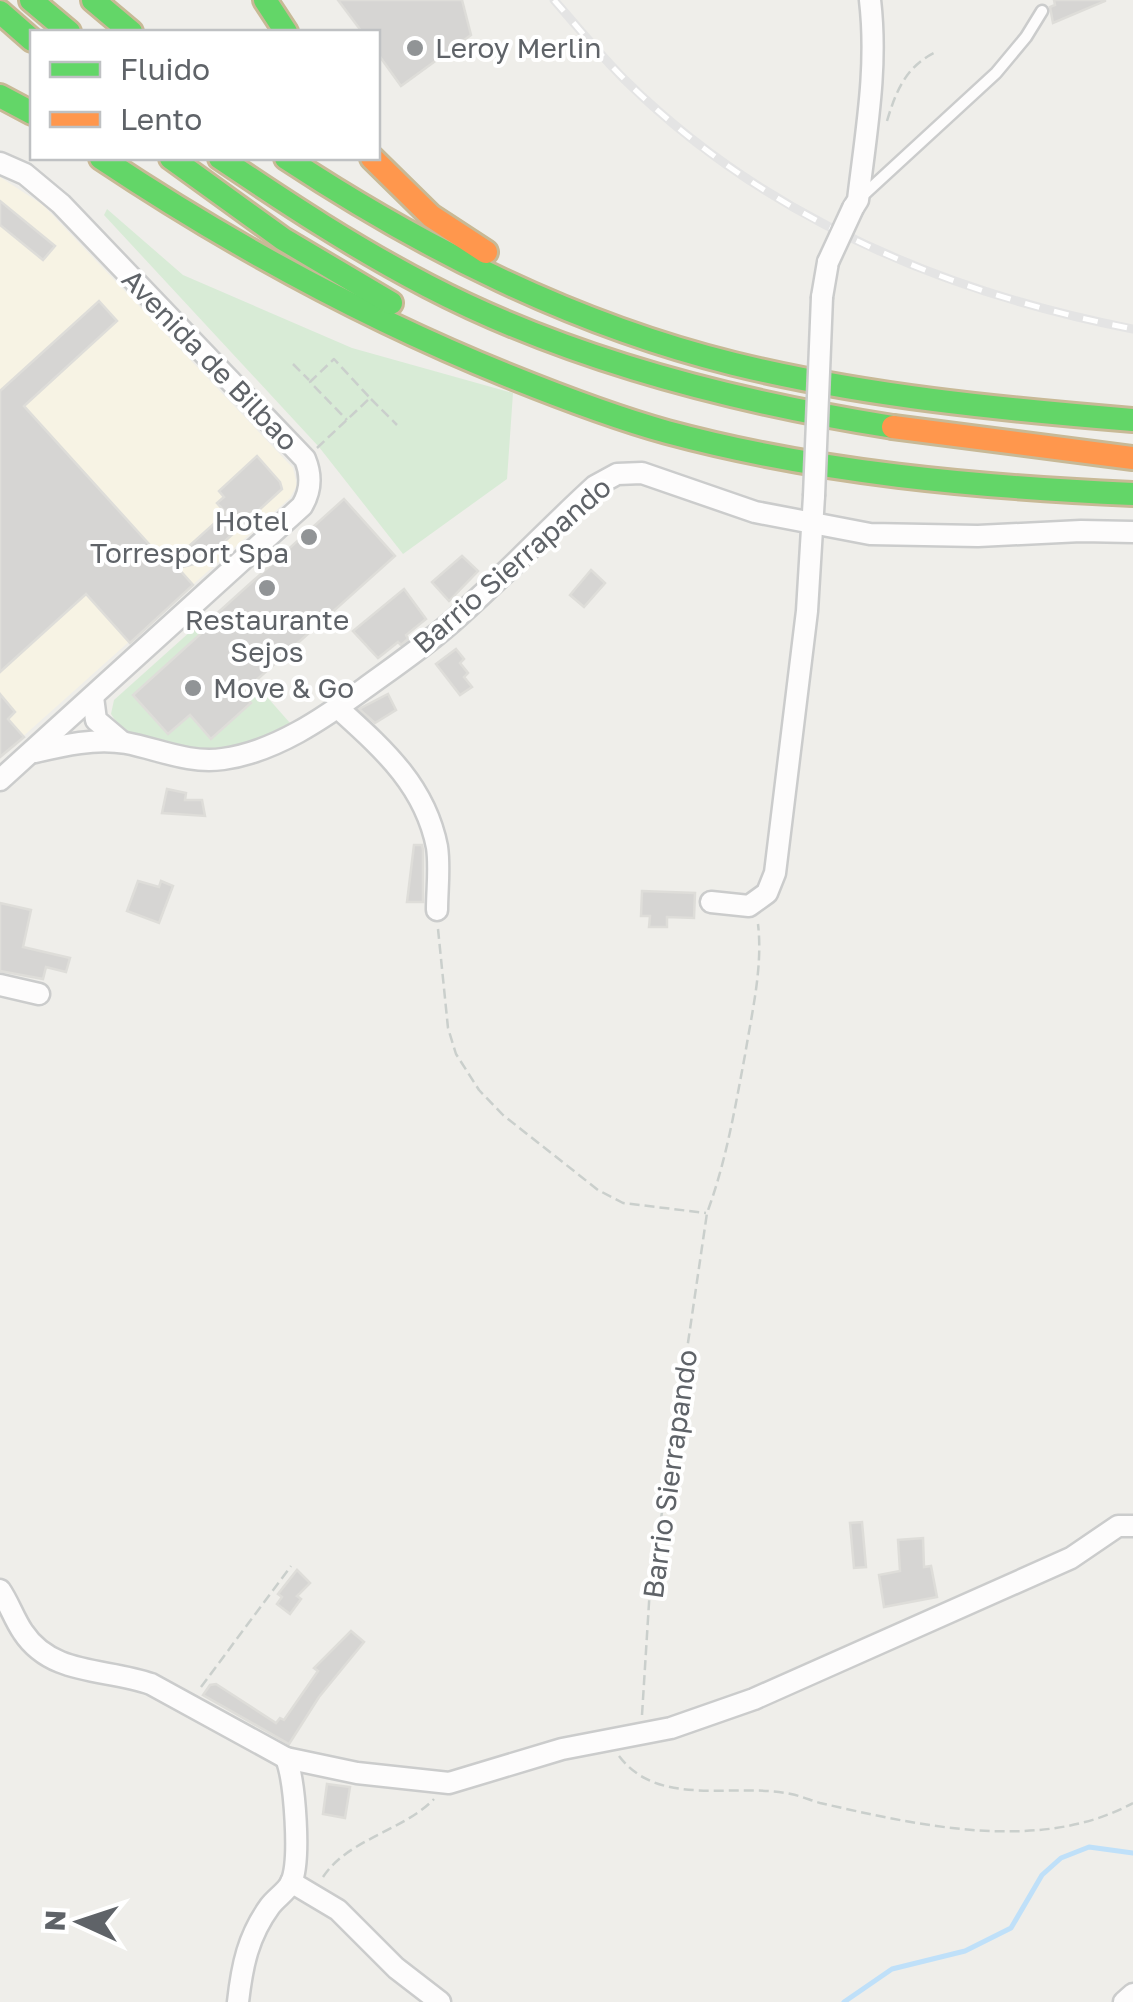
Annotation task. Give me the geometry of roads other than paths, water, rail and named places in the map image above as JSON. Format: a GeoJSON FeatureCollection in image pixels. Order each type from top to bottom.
{"type":"FeatureCollection","features":[{"type":"Feature","properties":{"kind":"highway"},"geometry":{"type":"LineString","coordinates":[[93,0],[130,30]]}},
{"type":"Feature","properties":{"kind":"highway"},"geometry":{"type":"LineString","coordinates":[[265,0],[285,30]]}},
{"type":"Feature","properties":{"kind":"highway"},"geometry":{"type":"LineString","coordinates":[[36,4],[67,30]]}},
{"type":"Feature","properties":{"kind":"highway"},"geometry":{"type":"LineString","coordinates":[[0,12],[28,36]]}},
{"type":"Feature","properties":{"kind":"highway"},"geometry":{"type":"LineString","coordinates":[[0,96],[30,112]]}},
{"type":"Feature","properties":{"kind":"highway"},"geometry":{"type":"LineString","coordinates":[[104,160],[213,232],[343,304],[572,400],[690,438],[808,462],[996,486],[1133,494]]}},
{"type":"Feature","properties":{"kind":"highway"},"geometry":{"type":"LineString","coordinates":[[174,160],[284,239],[434,326],[549,377],[691,426],[728,443]]}},
{"type":"Feature","properties":{"kind":"highway"},"geometry":{"type":"LineString","coordinates":[[223,160],[318,226],[393,271],[476,311],[598,358],[727,395],[858,422],[989,443],[1133,458]]}},
{"type":"Feature","properties":{"kind":"highway"},"geometry":{"type":"LineString","coordinates":[[289,160],[419,240],[495,279],[629,333],[796,378],[989,408],[1133,420]]}},
{"type":"Feature","properties":{"kind":"highway"},"geometry":{"type":"LineString","coordinates":[[374,160],[431,216],[516,270],[635,320],[796,378]]}},
{"type":"Feature","properties":{"kind":"street"},"geometry":{"type":"LineString","coordinates":[[710,902],[738,906],[756,902],[766,893],[775,873],[814,525],[822,296],[828,262],[855,204],[873,96],[875,41],[870,0]]}},
{"type":"Feature","properties":{"kind":"street","name":"Avenida de Bilbao"},"geometry":{"type":"LineString","coordinates":[[0,163],[25,174],[61,204],[305,460],[310,483],[302,506],[93,696]]}},
{"type":"Feature","properties":{"kind":"street","name":"Barrio Sierrapando"},"geometry":{"type":"LineString","coordinates":[[70,719],[166,754],[220,760],[268,746],[338,708],[460,616],[595,486],[617,474],[642,474],[755,512],[814,525]]}},
{"type":"Feature","properties":{"kind":"street"},"geometry":{"type":"LineString","coordinates":[[814,525],[870,534],[920,536],[1133,532]]}},
{"type":"Feature","properties":{"kind":"street"},"geometry":{"type":"LineString","coordinates":[[93,696],[96,720],[116,738]]}},
{"type":"Feature","properties":{"kind":"street","name":"Barrio Sierrapando"},"geometry":{"type":"LineString","coordinates":[[0,780],[93,696]]}},
{"type":"Feature","properties":{"kind":"street"},"geometry":{"type":"LineString","coordinates":[[338,708],[390,756],[415,790],[438,851],[436,910]]}},
{"type":"Feature","properties":{"kind":"street","name":"Barrio Sierrapando"},"geometry":{"type":"LineString","coordinates":[[35,752],[116,738]]}},
{"type":"Feature","properties":{"kind":"street"},"geometry":{"type":"LineString","coordinates":[[0,984],[39,994]]}},
{"type":"Feature","properties":{"kind":"street"},"geometry":{"type":"LineString","coordinates":[[0,1590],[23,1632],[60,1665],[129,1676],[286,1758],[357,1773],[449,1783],[547,1753],[670,1728],[754,1699],[1071,1558],[1118,1526],[1133,1526]]}},
{"type":"Feature","properties":{"kind":"street"},"geometry":{"type":"LineString","coordinates":[[238,2002],[243,1960],[252,1933],[291,1882],[296,1802],[286,1758]]}},
{"type":"Feature","properties":{"kind":"street"},"geometry":{"type":"LineString","coordinates":[[291,1882],[338,1910],[396,1968],[440,2002]]}},
{"type":"Feature","properties":{"kind":"street"},"geometry":{"type":"LineString","coordinates":[[1124,2002],[1133,1994]]}},
{"type":"Feature","properties":{"kind":"lane"},"geometry":{"type":"LineString","coordinates":[[855,204],[996,73],[1042,11]]}},
{"type":"Feature","properties":{"kind":"waterway"},"geometry":{"type":"LineString","coordinates":[[844,2002],[892,1969],[965,1951],[1011,1928],[1042,1875],[1061,1858],[1089,1847],[1133,1853]]}},
{"type":"Feature","properties":{"kind":"railway"},"geometry":{"type":"LineString","coordinates":[[554,0],[625,80],[679,129],[797,210],[860,242],[993,294],[1133,329]]}},
{"type":"Feature","properties":{"kind":"place","name":"Leroy Merlin"},"geometry":{"type":"Point","coordinates":[415,48]}},
{"type":"Feature","properties":{"kind":"place","name":"Hotel Torresport Spa"},"geometry":{"type":"Point","coordinates":[309,537]}},
{"type":"Feature","properties":{"kind":"place","name":"Restaurante Sejos"},"geometry":{"type":"Point","coordinates":[267,588]}},
{"type":"Feature","properties":{"kind":"place","name":"Move & Go"},"geometry":{"type":"Point","coordinates":[193,688]}}]}
